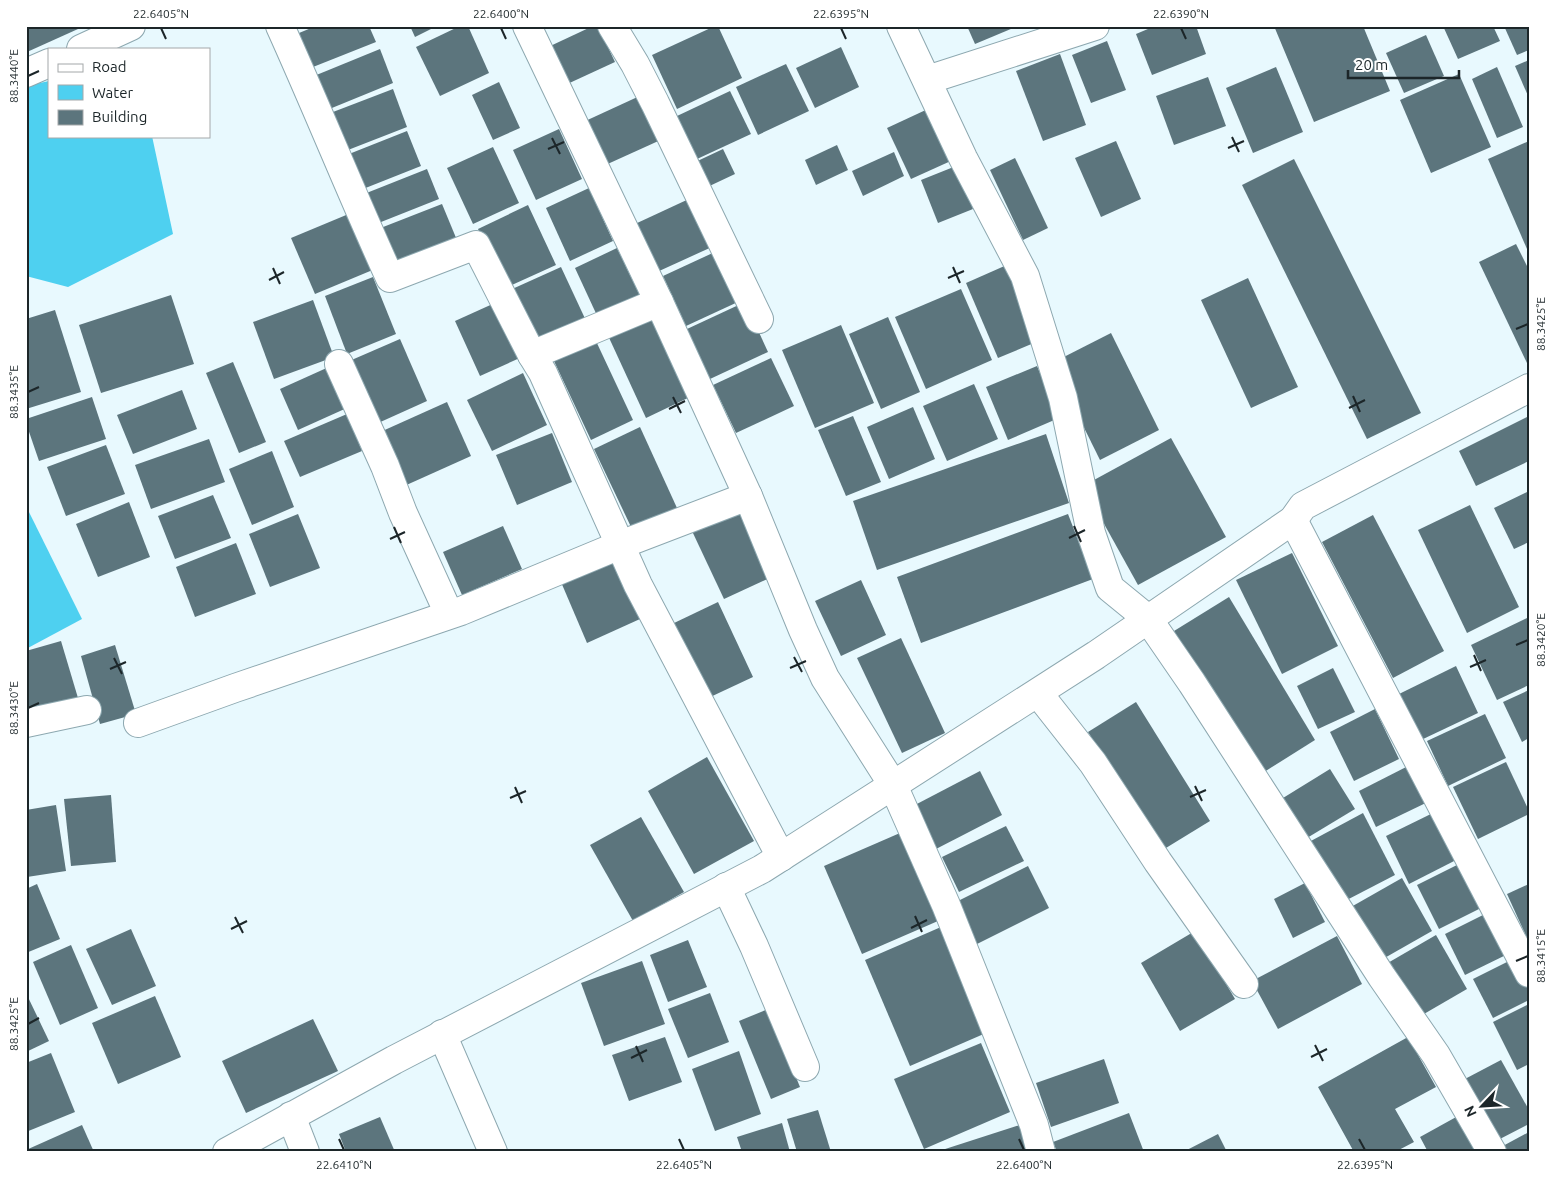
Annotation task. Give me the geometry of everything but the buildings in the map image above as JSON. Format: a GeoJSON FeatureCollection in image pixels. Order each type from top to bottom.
{"type":"FeatureCollection","features":[{"type":"Feature","properties":{"kind":"street"},"geometry":{"type":"LineString","coordinates":[[83,48],[131,26]]}},
{"type":"Feature","properties":{"kind":"street"},"geometry":{"type":"LineString","coordinates":[[280,26],[354,200],[390,278],[476,245],[543,373],[638,585],[781,857]]}},
{"type":"Feature","properties":{"kind":"street"},"geometry":{"type":"LineString","coordinates":[[526,26],[659,302],[748,496],[803,630],[825,678],[893,785],[946,905],[1034,1125],[1042,1152]]}},
{"type":"Feature","properties":{"kind":"street"},"geometry":{"type":"LineString","coordinates":[[612,26],[635,64],[655,103],[758,319]]}},
{"type":"Feature","properties":{"kind":"street"},"geometry":{"type":"LineString","coordinates":[[901,26],[963,158],[1025,276],[1063,398],[1091,533],[1110,588],[1148,619],[1315,871],[1382,977],[1436,1055],[1492,1152]]}},
{"type":"Feature","properties":{"kind":"street"},"geometry":{"type":"LineString","coordinates":[[926,80],[1095,26]]}},
{"type":"Feature","properties":{"kind":"street"},"geometry":{"type":"LineString","coordinates":[[26,73],[48,63]]}},
{"type":"Feature","properties":{"kind":"street"},"geometry":{"type":"LineString","coordinates":[[532,355],[659,302]]}},
{"type":"Feature","properties":{"kind":"street"},"geometry":{"type":"LineString","coordinates":[[339,364],[449,614]]}},
{"type":"Feature","properties":{"kind":"street"},"geometry":{"type":"LineString","coordinates":[[227,1152],[442,1034],[762,869],[1096,655],[1293,520],[1303,506],[1529,388]]}},
{"type":"Feature","properties":{"kind":"street"},"geometry":{"type":"LineString","coordinates":[[138,723],[460,611],[620,545],[748,496]]}},
{"type":"Feature","properties":{"kind":"street"},"geometry":{"type":"LineString","coordinates":[[1293,520],[1529,972]]}},
{"type":"Feature","properties":{"kind":"street"},"geometry":{"type":"LineString","coordinates":[[1038,693],[1093,763],[1158,862],[1244,984]]}},
{"type":"Feature","properties":{"kind":"street"},"geometry":{"type":"LineString","coordinates":[[26,723],[87,710]]}},
{"type":"Feature","properties":{"kind":"street"},"geometry":{"type":"LineString","coordinates":[[726,887],[754,946],[805,1066]]}},
{"type":"Feature","properties":{"kind":"street"},"geometry":{"type":"LineString","coordinates":[[442,1034],[493,1152]]}},
{"type":"Feature","properties":{"kind":"street"},"geometry":{"type":"LineString","coordinates":[[291,1116],[305,1152]]}},
{"type":"Feature","properties":{"kind":"water"},"geometry":{"type":"Polygon","coordinates":[[[48,81],[48,138],[152,138],[173,234],[68,287],[26,276],[26,86],[48,81]]]}},
{"type":"Feature","properties":{"kind":"water"},"geometry":{"type":"Polygon","coordinates":[[[26,506],[82,619],[26,649],[26,506]]]}}]}
